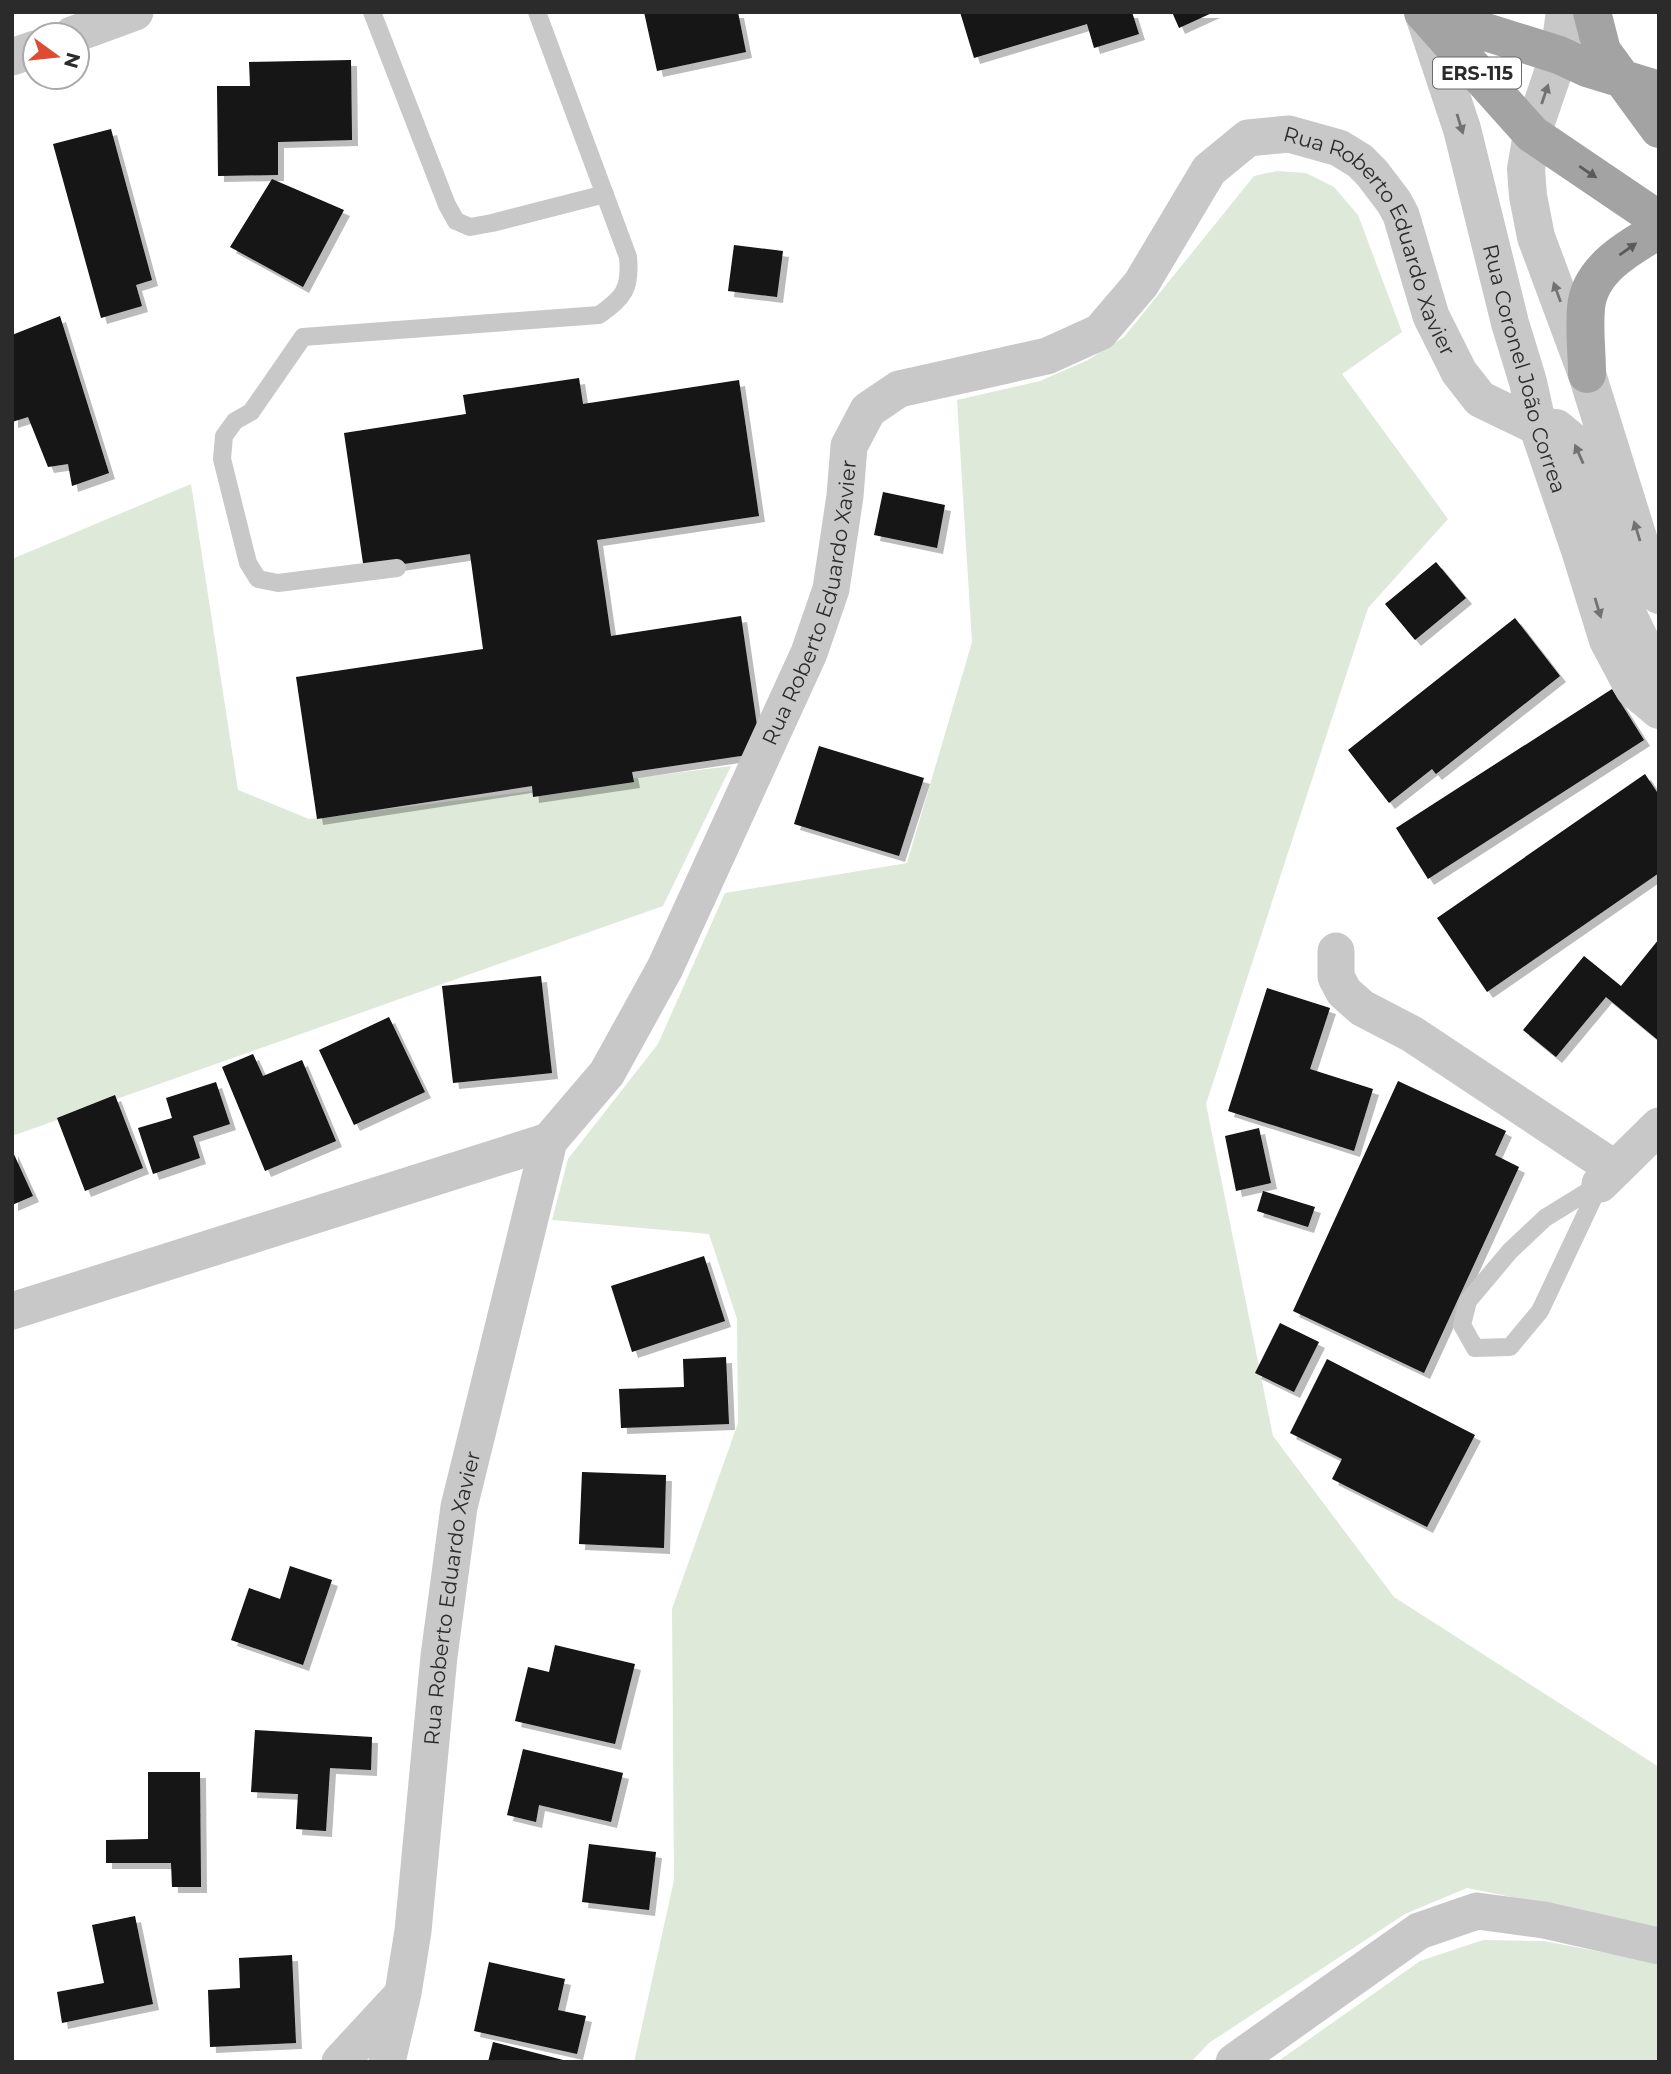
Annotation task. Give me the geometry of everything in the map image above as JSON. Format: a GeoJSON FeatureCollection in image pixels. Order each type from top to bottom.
{"type":"FeatureCollection","features":[{"type":"Feature","properties":{"kind":"main road"},"geometry":{"type":"LineString","coordinates":[[1424,12],[1475,19],[1508,17],[1518,12]]}},
{"type":"Feature","properties":{"kind":"main road"},"geometry":{"type":"LineString","coordinates":[[1424,12],[1659,90]]}},
{"type":"Feature","properties":{"kind":"main road","name":"ERS-115"},"geometry":{"type":"LineString","coordinates":[[1424,12],[1532,134],[1659,220]]}},
{"type":"Feature","properties":{"kind":"main road"},"geometry":{"type":"LineString","coordinates":[[1592,12],[1602,51],[1659,129]]}},
{"type":"Feature","properties":{"kind":"main road"},"geometry":{"type":"LineString","coordinates":[[1587,374],[1586,305],[1597,278],[1624,251],[1659,230]]}},
{"type":"Feature","properties":{"kind":"street"},"geometry":{"type":"LineString","coordinates":[[91,28],[135,12]]}},
{"type":"Feature","properties":{"kind":"street","name":"Rua Coronel João Correa"},"geometry":{"type":"LineString","coordinates":[[1424,12],[1462,129],[1538,427],[1608,640],[1634,689],[1659,710]]}},
{"type":"Feature","properties":{"kind":"street"},"geometry":{"type":"LineString","coordinates":[[1565,12],[1559,55],[1532,134],[1526,169],[1528,196],[1536,237],[1587,374],[1649,573],[1659,596]]}},
{"type":"Feature","properties":{"kind":"street","name":"Rua Roberto Eduardo Xavier"},"geometry":{"type":"LineString","coordinates":[[387,2062],[404,1993],[413,1931],[439,1656],[459,1507],[549,1141],[607,1073],[664,968],[809,653],[831,589],[845,496],[849,446],[867,410],[899,389],[1046,356],[1100,332],[1141,284],[1209,170],[1248,138],[1289,134],[1339,148],[1360,161],[1372,173],[1401,215],[1431,316],[1459,372],[1480,399],[1538,427]]}},
{"type":"Feature","properties":{"kind":"street"},"geometry":{"type":"LineString","coordinates":[[1538,427],[1556,428],[1573,442],[1590,479],[1606,545],[1628,615],[1659,679]]}},
{"type":"Feature","properties":{"kind":"street"},"geometry":{"type":"LineString","coordinates":[[1336,951],[1336,977],[1344,992],[1362,1008],[1412,1034],[1607,1177],[1659,1126]]}},
{"type":"Feature","properties":{"kind":"street"},"geometry":{"type":"LineString","coordinates":[[12,1311],[549,1141]]}},
{"type":"Feature","properties":{"kind":"street"},"geometry":{"type":"LineString","coordinates":[[1234,2062],[1419,1931],[1477,1911],[1544,1920],[1659,1946]]}},
{"type":"Feature","properties":{"kind":"street"},"geometry":{"type":"LineString","coordinates":[[340,2062],[404,1993]]}},
{"type":"Feature","properties":{"kind":"lane"},"geometry":{"type":"LineString","coordinates":[[372,12],[447,205],[456,221],[470,227],[605,194]]}},
{"type":"Feature","properties":{"kind":"lane"},"geometry":{"type":"LineString","coordinates":[[397,569],[278,583],[258,579],[248,563],[222,459],[224,436],[235,421],[251,412],[303,337],[599,315],[620,300],[630,277],[628,257],[537,12]]}},
{"type":"Feature","properties":{"kind":"lane"},"geometry":{"type":"LineString","coordinates":[[1607,1177],[1540,1311],[1510,1348],[1475,1348],[1462,1325],[1468,1301],[1510,1251],[1545,1218],[1607,1177]]}},
{"type":"Feature","properties":{"kind":"green space"},"geometry":{"type":"Polygon","coordinates":[[[1277,171],[1306,173],[1334,187],[1358,215],[1402,332],[1342,374],[1448,519],[1368,608],[1206,1104],[1273,1436],[1394,1597],[1659,1767],[1659,1927],[1467,1888],[1405,1914],[1209,2043],[1191,2062],[634,2062],[674,1880],[672,1609],[738,1423],[737,1319],[709,1234],[552,1220],[568,1159],[658,1044],[725,893],[907,863],[972,642],[957,400],[1040,381],[1088,360],[1124,337],[1254,176],[1277,171]]]}},
{"type":"Feature","properties":{"kind":"green space"},"geometry":{"type":"Polygon","coordinates":[[[191,484],[238,790],[309,819],[731,766],[663,906],[12,1136],[12,559],[191,484]]]}},
{"type":"Feature","properties":{"kind":"green space"},"geometry":{"type":"Polygon","coordinates":[[[1483,1940],[1544,1941],[1659,1963],[1659,2062],[1277,2062],[1420,1961],[1483,1940]]]}},
{"type":"Feature","properties":{"kind":"building"},"geometry":{"type":"Polygon","coordinates":[[[644,12],[738,12],[746,52],[657,71],[644,12]]]}},
{"type":"Feature","properties":{"kind":"building"},"geometry":{"type":"Polygon","coordinates":[[[960,12],[1132,12],[1139,34],[1094,48],[1087,24],[974,58],[960,12]]]}},
{"type":"Feature","properties":{"kind":"building"},"geometry":{"type":"Polygon","coordinates":[[[1172,12],[1214,12],[1179,28],[1172,12]]]}},
{"type":"Feature","properties":{"kind":"building"},"geometry":{"type":"Polygon","coordinates":[[[351,60],[352,140],[278,142],[278,175],[218,176],[217,86],[250,86],[249,62],[351,60]]]}},
{"type":"Feature","properties":{"kind":"building"},"geometry":{"type":"Polygon","coordinates":[[[111,129],[152,280],[136,285],[142,306],[101,318],[53,144],[111,129]]]}},
{"type":"Feature","properties":{"kind":"building"},"geometry":{"type":"Polygon","coordinates":[[[272,179],[344,210],[303,287],[230,247],[272,179]]]}},
{"type":"Feature","properties":{"kind":"building"},"geometry":{"type":"Polygon","coordinates":[[[734,245],[783,251],[777,297],[728,291],[734,245]]]}},
{"type":"Feature","properties":{"kind":"building"},"geometry":{"type":"Polygon","coordinates":[[[60,316],[109,473],[72,486],[68,464],[48,467],[28,417],[12,422],[12,335],[60,316]]]}},
{"type":"Feature","properties":{"kind":"building"},"geometry":{"type":"Polygon","coordinates":[[[579,378],[583,404],[739,380],[759,516],[597,540],[611,636],[741,616],[761,753],[632,772],[634,782],[533,797],[532,786],[317,819],[296,677],[483,649],[470,554],[364,570],[344,433],[466,414],[463,395],[579,378]]]}},
{"type":"Feature","properties":{"kind":"building"},"geometry":{"type":"Polygon","coordinates":[[[883,492],[945,505],[937,548],[874,535],[883,492]]]}},
{"type":"Feature","properties":{"kind":"building"},"geometry":{"type":"Polygon","coordinates":[[[1436,562],[1466,598],[1415,640],[1385,604],[1436,562]]]}},
{"type":"Feature","properties":{"kind":"building"},"geometry":{"type":"Polygon","coordinates":[[[1515,618],[1560,676],[1436,774],[1432,769],[1389,803],[1348,750],[1515,618]]]}},
{"type":"Feature","properties":{"kind":"building"},"geometry":{"type":"Polygon","coordinates":[[[1612,689],[1644,740],[1428,879],[1396,828],[1612,689]]]}},
{"type":"Feature","properties":{"kind":"building"},"geometry":{"type":"Polygon","coordinates":[[[819,746],[924,778],[899,856],[794,824],[819,746]]]}},
{"type":"Feature","properties":{"kind":"building"},"geometry":{"type":"Polygon","coordinates":[[[1645,774],[1659,795],[1659,873],[1487,992],[1437,918],[1645,774]]]}},
{"type":"Feature","properties":{"kind":"building"},"geometry":{"type":"Polygon","coordinates":[[[1659,939],[1659,1041],[1606,997],[1556,1057],[1523,1030],[1584,956],[1621,986],[1659,939]]]}},
{"type":"Feature","properties":{"kind":"building"},"geometry":{"type":"Polygon","coordinates":[[[541,976],[552,1073],[453,1083],[442,986],[541,976]]]}},
{"type":"Feature","properties":{"kind":"building"},"geometry":{"type":"Polygon","coordinates":[[[1267,988],[1330,1008],[1310,1069],[1373,1089],[1354,1151],[1228,1111],[1267,988]]]}},
{"type":"Feature","properties":{"kind":"building"},"geometry":{"type":"Polygon","coordinates":[[[389,1017],[425,1092],[354,1125],[319,1050],[389,1017]]]}},
{"type":"Feature","properties":{"kind":"building"},"geometry":{"type":"Polygon","coordinates":[[[253,1054],[263,1076],[302,1060],[336,1141],[265,1171],[222,1067],[253,1054]]]}},
{"type":"Feature","properties":{"kind":"building"},"geometry":{"type":"Polygon","coordinates":[[[1398,1081],[1506,1131],[1495,1155],[1519,1167],[1424,1373],[1293,1311],[1398,1081]]]}},
{"type":"Feature","properties":{"kind":"building"},"geometry":{"type":"Polygon","coordinates":[[[216,1082],[230,1124],[193,1136],[200,1158],[153,1174],[138,1128],[172,1118],[166,1098],[216,1082]]]}},
{"type":"Feature","properties":{"kind":"building"},"geometry":{"type":"Polygon","coordinates":[[[115,1095],[143,1168],[85,1191],[57,1118],[115,1095]]]}},
{"type":"Feature","properties":{"kind":"building"},"geometry":{"type":"Polygon","coordinates":[[[1259,1128],[1271,1183],[1236,1191],[1225,1136],[1259,1128]]]}},
{"type":"Feature","properties":{"kind":"building"},"geometry":{"type":"Polygon","coordinates":[[[12,1150],[33,1196],[12,1205],[12,1150]]]}},
{"type":"Feature","properties":{"kind":"building"},"geometry":{"type":"Polygon","coordinates":[[[1263,1191],[1315,1207],[1308,1227],[1257,1211],[1263,1191]]]}},
{"type":"Feature","properties":{"kind":"building"},"geometry":{"type":"Polygon","coordinates":[[[704,1256],[725,1321],[632,1352],[611,1286],[704,1256]]]}},
{"type":"Feature","properties":{"kind":"building"},"geometry":{"type":"Polygon","coordinates":[[[1280,1323],[1319,1342],[1294,1392],[1255,1373],[1280,1323]]]}},
{"type":"Feature","properties":{"kind":"building"},"geometry":{"type":"Polygon","coordinates":[[[726,1357],[729,1424],[621,1428],[619,1389],[684,1387],[683,1359],[726,1357]]]}},
{"type":"Feature","properties":{"kind":"building"},"geometry":{"type":"Polygon","coordinates":[[[1327,1359],[1475,1435],[1427,1527],[1332,1479],[1342,1459],[1290,1433],[1327,1359]]]}},
{"type":"Feature","properties":{"kind":"building"},"geometry":{"type":"Polygon","coordinates":[[[582,1472],[666,1475],[664,1548],[579,1544],[582,1472]]]}},
{"type":"Feature","properties":{"kind":"building"},"geometry":{"type":"Polygon","coordinates":[[[290,1566],[332,1580],[303,1665],[231,1640],[249,1588],[280,1599],[290,1566]]]}},
{"type":"Feature","properties":{"kind":"building"},"geometry":{"type":"Polygon","coordinates":[[[555,1645],[635,1664],[615,1744],[515,1721],[528,1667],[549,1672],[555,1645]]]}},
{"type":"Feature","properties":{"kind":"building"},"geometry":{"type":"Polygon","coordinates":[[[255,1730],[372,1737],[371,1770],[330,1768],[326,1831],[296,1829],[298,1794],[251,1792],[255,1730]]]}},
{"type":"Feature","properties":{"kind":"building"},"geometry":{"type":"Polygon","coordinates":[[[523,1749],[623,1773],[611,1822],[539,1805],[536,1822],[507,1815],[523,1749]]]}},
{"type":"Feature","properties":{"kind":"building"},"geometry":{"type":"Polygon","coordinates":[[[148,1772],[200,1772],[201,1887],[172,1887],[171,1863],[106,1863],[106,1840],[148,1839],[148,1772]]]}},
{"type":"Feature","properties":{"kind":"building"},"geometry":{"type":"Polygon","coordinates":[[[589,1844],[656,1852],[649,1910],[582,1902],[589,1844]]]}},
{"type":"Feature","properties":{"kind":"building"},"geometry":{"type":"Polygon","coordinates":[[[135,1916],[153,2004],[62,2023],[57,1992],[104,1983],[92,1925],[135,1916]]]}},
{"type":"Feature","properties":{"kind":"building"},"geometry":{"type":"Polygon","coordinates":[[[292,1955],[296,2043],[210,2047],[208,1990],[240,1988],[239,1958],[292,1955]]]}},
{"type":"Feature","properties":{"kind":"building"},"geometry":{"type":"Polygon","coordinates":[[[489,1962],[565,1979],[558,2010],[586,2016],[577,2054],[474,2031],[489,1962]]]}},
{"type":"Feature","properties":{"kind":"building"},"geometry":{"type":"Polygon","coordinates":[[[493,2042],[567,2061],[488,2062],[493,2042]]]}}]}
